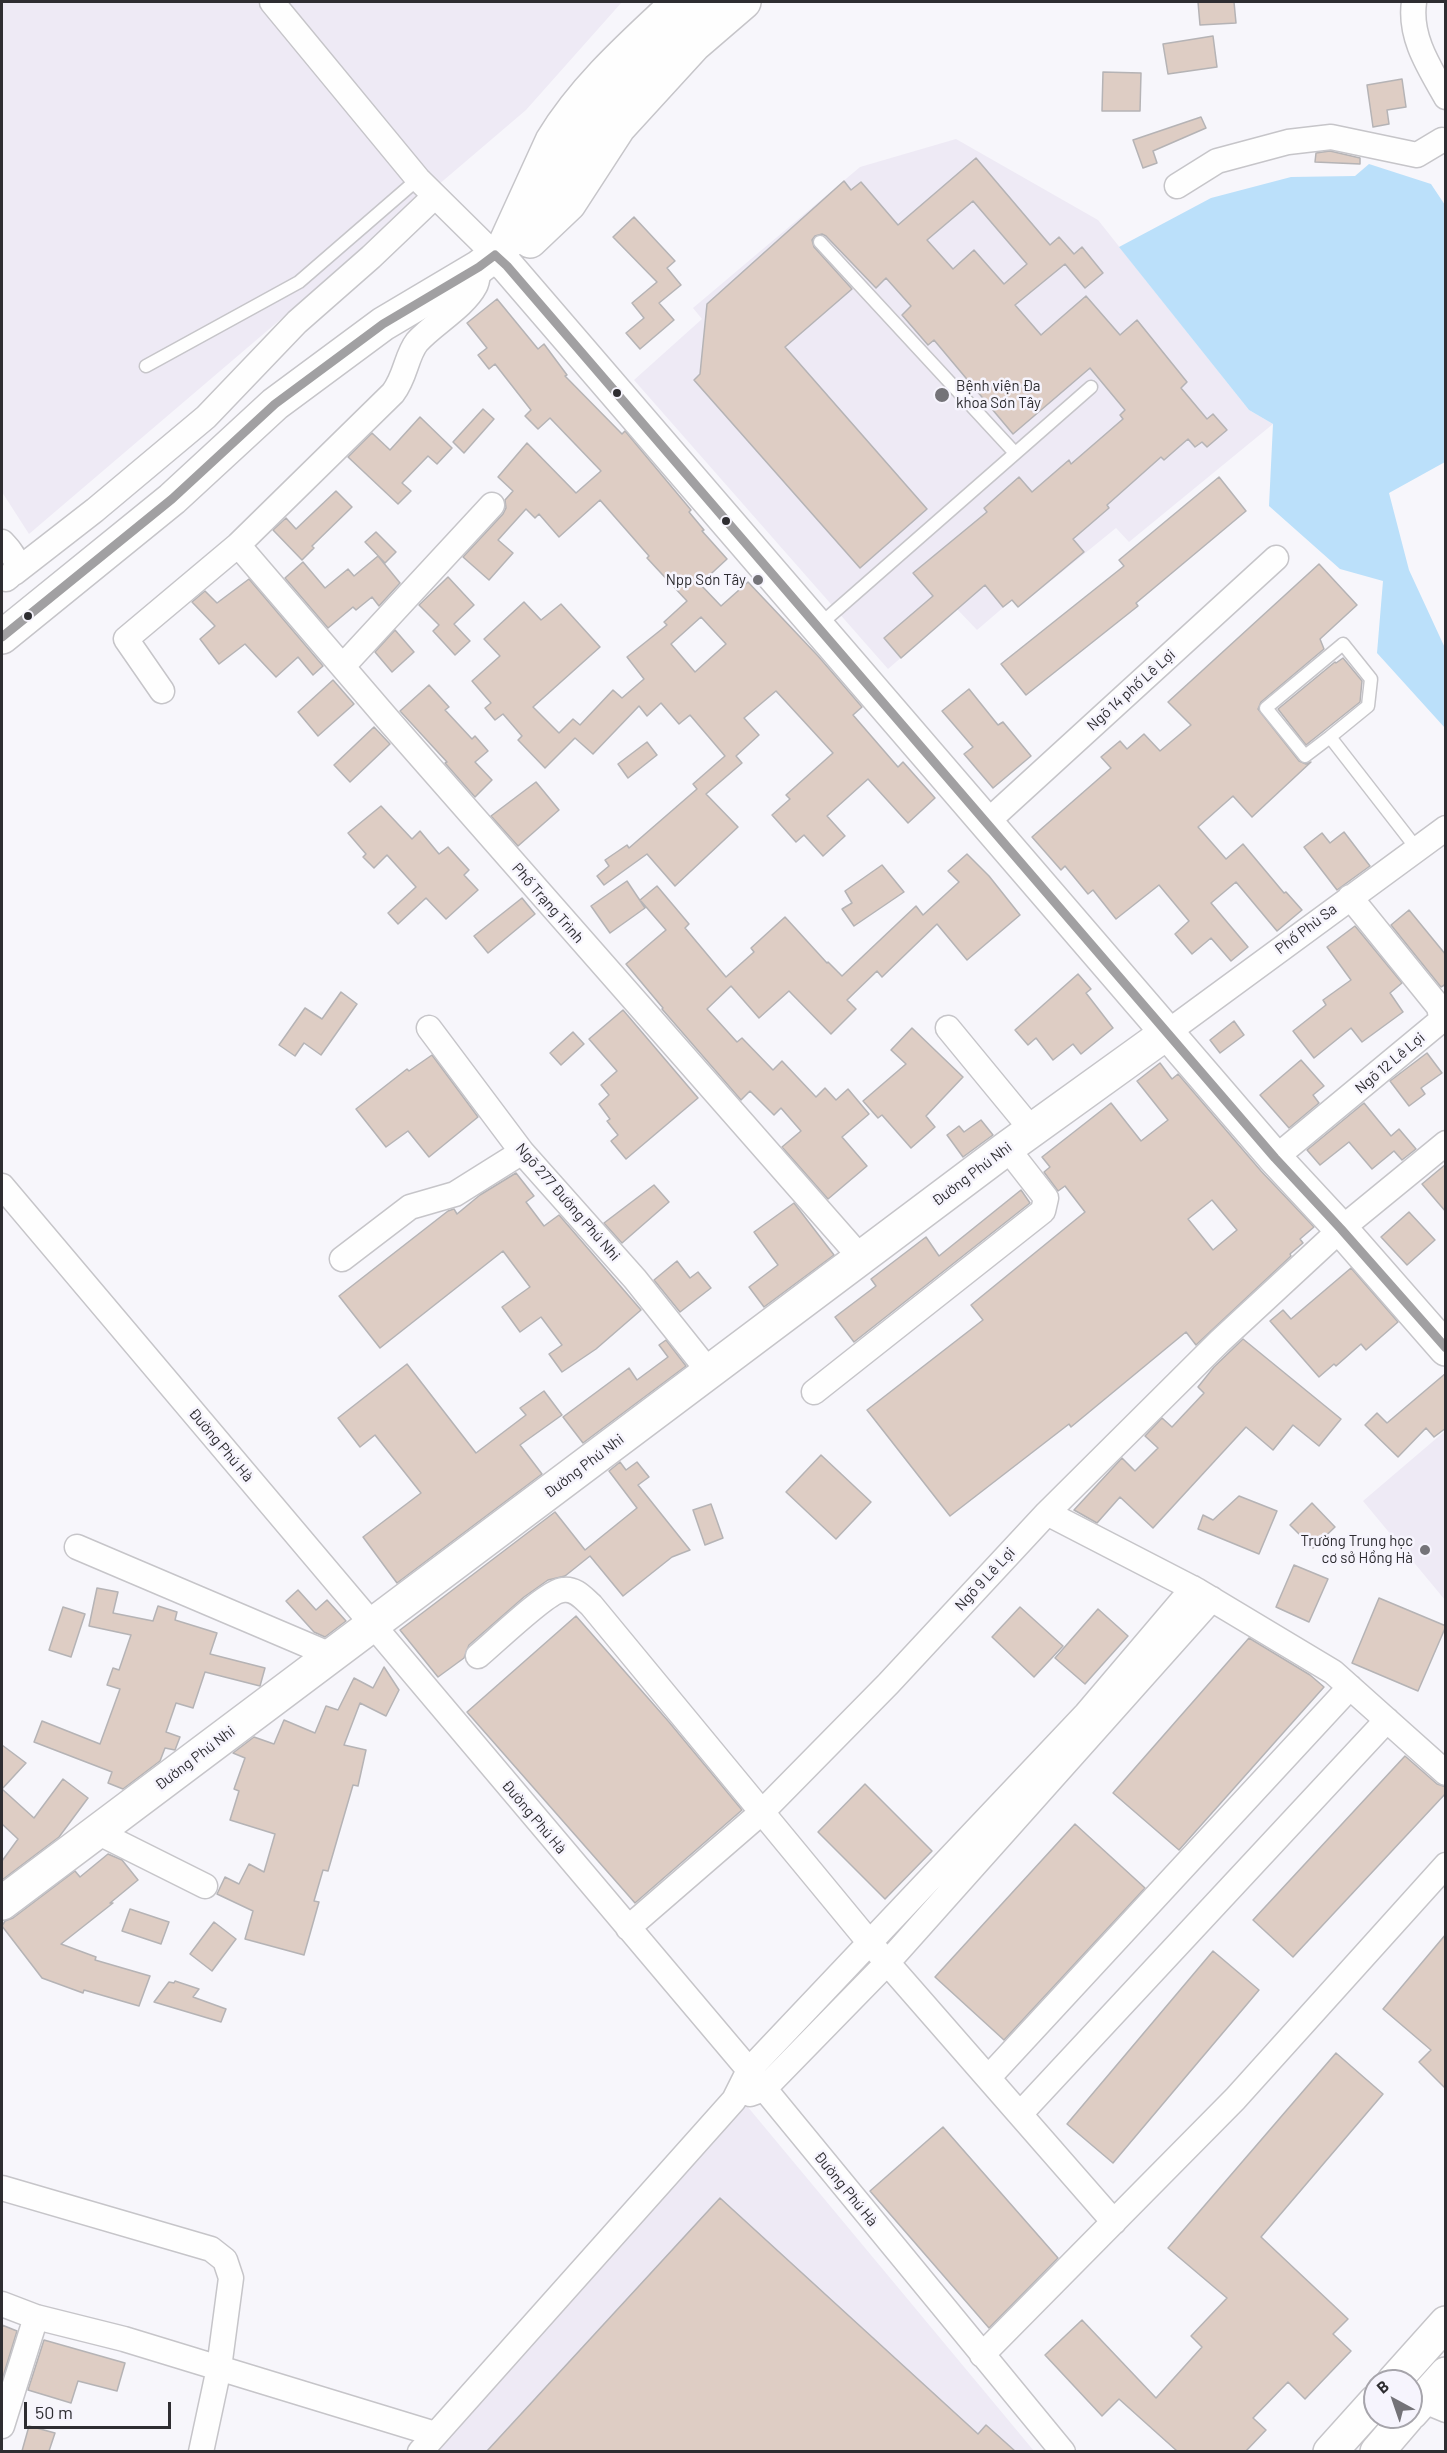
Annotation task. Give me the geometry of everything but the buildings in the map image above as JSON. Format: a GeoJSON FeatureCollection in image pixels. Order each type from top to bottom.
{"type":"FeatureCollection","features":[{"type":"Feature","properties":{"kind":"main road"},"geometry":{"type":"LineString","coordinates":[[494,263],[527,224],[585,129],[666,40],[710,2]]}},
{"type":"Feature","properties":{"kind":"main road"},"geometry":{"type":"LineString","coordinates":[[2,637],[172,499],[275,404],[309,378],[383,324],[494,263],[569,204],[619,127],[694,45],[744,2]]}},
{"type":"Feature","properties":{"kind":"main road"},"geometry":{"type":"LineString","coordinates":[[494,263],[816,627],[1275,1158],[1341,1229],[1446,1349]]}},
{"type":"Feature","properties":{"kind":"main road","name":"Đường Phú Nhi"},"geometry":{"type":"LineString","coordinates":[[2,1903],[1019,1139],[1168,1032]]}},
{"type":"Feature","properties":{"kind":"main road"},"geometry":{"type":"LineString","coordinates":[[1405,2369],[1446,2324]]}},
{"type":"Feature","properties":{"kind":"main road"},"geometry":{"type":"LineString","coordinates":[[1423,2408],[1446,2374]]}},
{"type":"Feature","properties":{"kind":"main road"},"geometry":{"type":"LineString","coordinates":[[1330,2451],[1363,2415]]}},
{"type":"Feature","properties":{"kind":"main road"},"geometry":{"type":"LineString","coordinates":[[1377,2451],[1401,2429]]}},
{"type":"Feature","properties":{"kind":"street"},"geometry":{"type":"LineString","coordinates":[[272,2],[418,179],[494,263]]}},
{"type":"Feature","properties":{"kind":"street"},"geometry":{"type":"LineString","coordinates":[[162,691],[126,639],[238,545],[393,393],[402,382],[410,352],[466,297],[494,263],[557,123],[590,82],[621,49],[672,2]]}},
{"type":"Feature","properties":{"kind":"street"},"geometry":{"type":"LineString","coordinates":[[1414,2],[1413,26],[1420,50],[1446,97]]}},
{"type":"Feature","properties":{"kind":"street"},"geometry":{"type":"LineString","coordinates":[[1177,186],[1217,161],[1288,141],[1331,137],[1417,155],[1444,142]]}},
{"type":"Feature","properties":{"kind":"street"},"geometry":{"type":"LineString","coordinates":[[8,578],[95,510],[206,417],[297,322],[371,257],[434,197]]}},
{"type":"Feature","properties":{"kind":"street"},"geometry":{"type":"LineString","coordinates":[[343,666],[492,506]]}},
{"type":"Feature","properties":{"kind":"street"},"geometry":{"type":"LineString","coordinates":[[2,542],[12,553],[16,563],[8,578]]}},
{"type":"Feature","properties":{"kind":"street","name":"Phố Trạng Trình"},"geometry":{"type":"LineString","coordinates":[[238,545],[861,1258]]}},
{"type":"Feature","properties":{"kind":"street","name":"Ngõ 14 phố Lê Lợi"},"geometry":{"type":"LineString","coordinates":[[986,823],[1276,558]]}},
{"type":"Feature","properties":{"kind":"street","name":"Phố Phù Sa"},"geometry":{"type":"LineString","coordinates":[[1168,1032],[1446,828]]}},
{"type":"Feature","properties":{"kind":"street","name":"Ngõ 12 Lê Lợi"},"geometry":{"type":"LineString","coordinates":[[1275,1158],[1438,1023],[1441,1017],[1439,1007],[1350,897]]}},
{"type":"Feature","properties":{"kind":"street","name":"Ngõ 277 Đường Phú Nhi"},"geometry":{"type":"LineString","coordinates":[[429,1028],[486,1100],[522,1152],[635,1279],[710,1373]]}},
{"type":"Feature","properties":{"kind":"street"},"geometry":{"type":"LineString","coordinates":[[814,1392],[1043,1211],[1046,1198],[1019,1139],[948,1028]]}},
{"type":"Feature","properties":{"kind":"street","name":"Ngõ 9 Lê Lợi"},"geometry":{"type":"LineString","coordinates":[[628,1928],[762,1812],[888,1684],[1047,1513],[1220,1341],[1341,1229],[1446,1143]]}},
{"type":"Feature","properties":{"kind":"street"},"geometry":{"type":"LineString","coordinates":[[342,1259],[410,1207],[455,1194],[522,1152]]}},
{"type":"Feature","properties":{"kind":"street","name":"Đường Phú Hà"},"geometry":{"type":"LineString","coordinates":[[2,1185],[749,2070],[1063,2451]]}},
{"type":"Feature","properties":{"kind":"street"},"geometry":{"type":"LineString","coordinates":[[1047,1513],[1203,1594],[1333,1672],[1446,1773]]}},
{"type":"Feature","properties":{"kind":"street"},"geometry":{"type":"LineString","coordinates":[[77,1547],[331,1655]]}},
{"type":"Feature","properties":{"kind":"street"},"geometry":{"type":"LineString","coordinates":[[478,1656],[547,1597],[562,1589],[577,1592],[591,1605],[870,1943],[1114,2222]]}},
{"type":"Feature","properties":{"kind":"street"},"geometry":{"type":"LineString","coordinates":[[2,2304],[36,2317],[124,2339],[219,2368],[427,2443],[734,2100],[749,2070],[1086,1714],[1203,1594]]}},
{"type":"Feature","properties":{"kind":"street"},"geometry":{"type":"LineString","coordinates":[[734,2100],[764,2089],[888,1962],[1203,1594]]}},
{"type":"Feature","properties":{"kind":"street"},"geometry":{"type":"LineString","coordinates":[[988,2078],[1350,1687]]}},
{"type":"Feature","properties":{"kind":"street"},"geometry":{"type":"LineString","coordinates":[[1020,2114],[1387,1720]]}},
{"type":"Feature","properties":{"kind":"street"},"geometry":{"type":"LineString","coordinates":[[97,1832],[205,1886]]}},
{"type":"Feature","properties":{"kind":"street"},"geometry":{"type":"LineString","coordinates":[[982,2355],[1235,2100],[1446,1865]]}},
{"type":"Feature","properties":{"kind":"street"},"geometry":{"type":"LineString","coordinates":[[2,2188],[211,2249],[225,2260],[231,2278],[219,2368],[201,2451]]}},
{"type":"Feature","properties":{"kind":"street"},"geometry":{"type":"LineString","coordinates":[[2,2426],[36,2317]]}},
{"type":"Feature","properties":{"kind":"lane"},"geometry":{"type":"LineString","coordinates":[[146,366],[299,282],[418,179]]}},
{"type":"Feature","properties":{"kind":"lane"},"geometry":{"type":"LineString","coordinates":[[820,242],[1015,453]]}},
{"type":"Feature","properties":{"kind":"lane"},"geometry":{"type":"LineString","coordinates":[[816,627],[1091,387]]}},
{"type":"Feature","properties":{"kind":"lane"},"geometry":{"type":"LineString","coordinates":[[1343,644],[1371,679],[1368,706],[1330,736],[1305,756],[1266,708],[1343,644]]}},
{"type":"Feature","properties":{"kind":"lane"},"geometry":{"type":"LineString","coordinates":[[1330,736],[1417,849]]}},
{"type":"Feature","properties":{"kind":"shaded area"},"geometry":{"type":"Polygon","coordinates":[[[2,2],[622,2],[526,110],[29,534],[2,492],[2,2]]]}},
{"type":"Feature","properties":{"kind":"shaded area","name":"Bệnh viện Đa khoa Sơn Tây"},"geometry":{"type":"Polygon","coordinates":[[[956,139],[1098,220],[1249,410],[1273,424],[1129,542],[1116,528],[1019,607],[1012,600],[977,630],[957,609],[888,669],[634,380],[702,319],[693,308],[860,167],[956,139]]]}},
{"type":"Feature","properties":{"kind":"shaded area","name":"Trường Trung học cơ sở Hồng Hà"},"geometry":{"type":"Polygon","coordinates":[[[1445,1431],[1445,1600],[1363,1501],[1445,1431]]]}},
{"type":"Feature","properties":{"kind":"shaded area"},"geometry":{"type":"Polygon","coordinates":[[[742,2100],[1034,2451],[416,2452],[742,2100]]]}},
{"type":"Feature","properties":{"kind":"water"},"geometry":{"type":"Polygon","coordinates":[[[1369,164],[1431,184],[1445,205],[1445,462],[1389,493],[1409,570],[1445,648],[1445,728],[1377,653],[1383,581],[1340,569],[1269,506],[1273,424],[1249,410],[1119,247],[1211,198],[1291,177],[1355,176],[1369,164]]]}},
{"type":"Feature","properties":{"kind":"transit line"},"geometry":{"type":"LineString","coordinates":[[2,637],[172,499],[275,404],[383,324],[479,267],[495,255],[507,266],[1275,1158],[1446,1348]]}},
{"type":"Feature","properties":{"kind":"place","name":"Bệnh viện Đa khoa Sơn Tây"},"geometry":{"type":"Point","coordinates":[942,395]}},
{"type":"Feature","properties":{"kind":"place","name":"Npp Sơn Tây"},"geometry":{"type":"Point","coordinates":[758,580]}},
{"type":"Feature","properties":{"kind":"place","name":"Trường Trung học cơ sở Hồng Hà"},"geometry":{"type":"Point","coordinates":[1425,1550]}}]}
